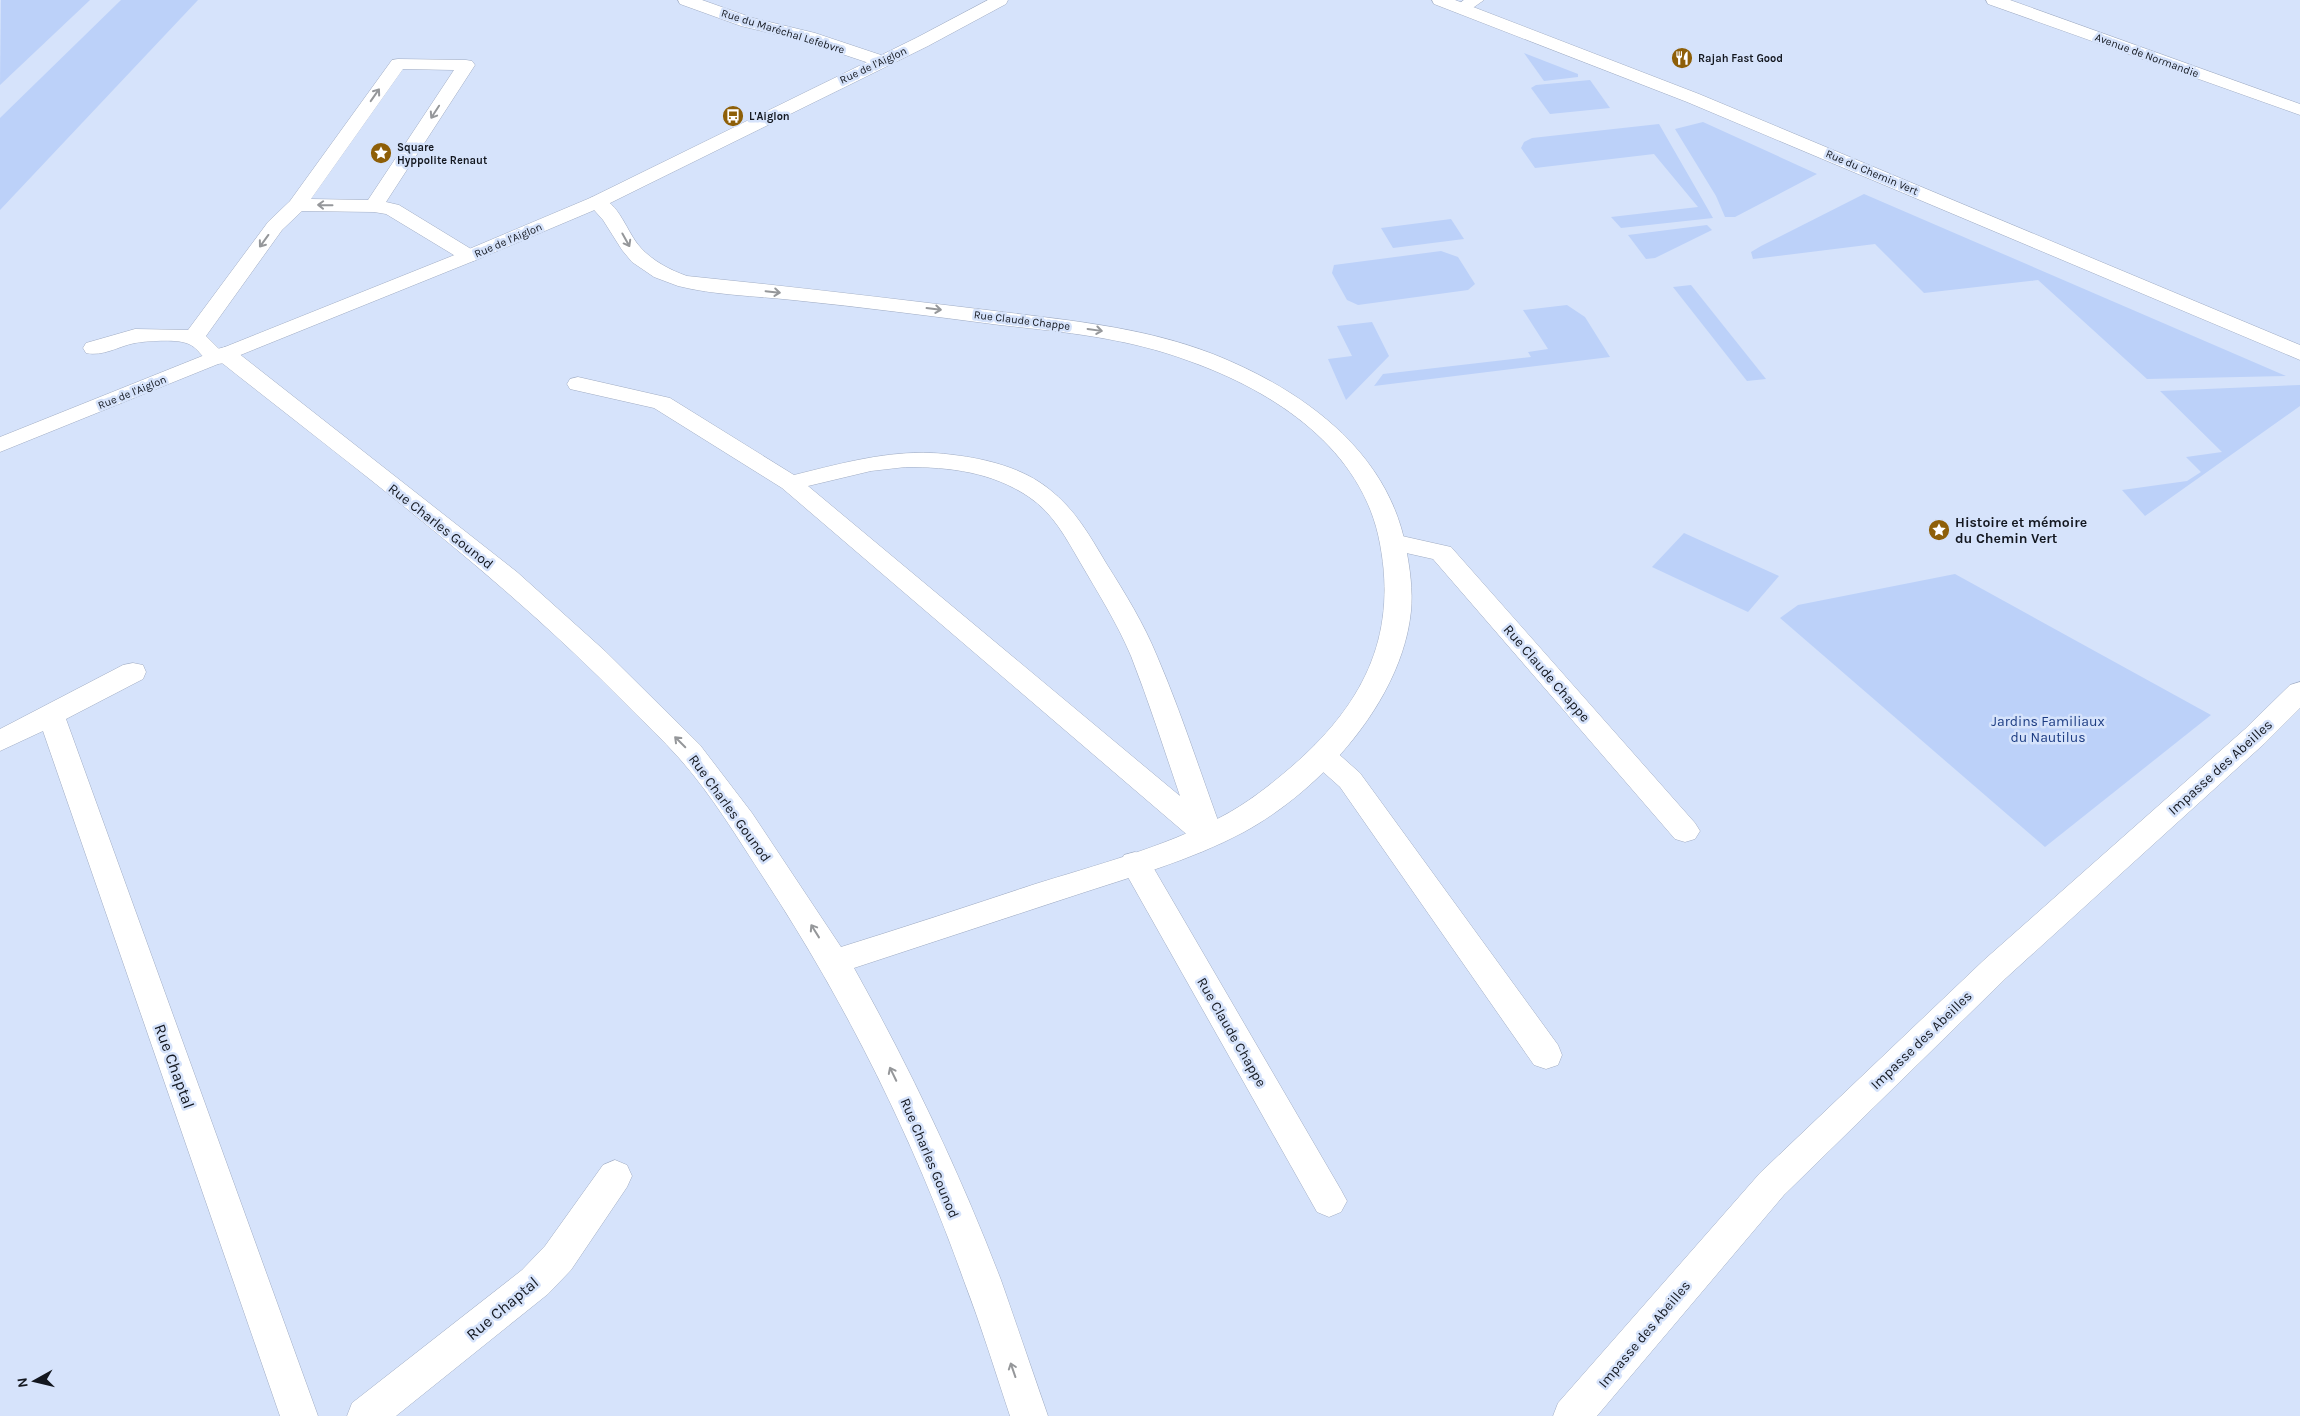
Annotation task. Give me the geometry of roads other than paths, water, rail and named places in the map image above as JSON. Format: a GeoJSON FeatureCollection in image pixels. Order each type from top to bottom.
{"type":"FeatureCollection","features":[{"type":"Feature","properties":{"kind":"street","name":"Rue du Maréchal Lefebvre"},"geometry":{"type":"LineString","coordinates":[[686,0],[746,22],[809,37],[881,61]]}},
{"type":"Feature","properties":{"kind":"street","name":"Rue de l'Aiglon"},"geometry":{"type":"LineString","coordinates":[[0,445],[469,256],[597,202],[922,42],[1000,0]]}},
{"type":"Feature","properties":{"kind":"street","name":"Rue du Chemin Vert"},"geometry":{"type":"LineString","coordinates":[[1440,0],[1469,4],[2300,353]]}},
{"type":"Feature","properties":{"kind":"street","name":"Avenue de Normandie"},"geometry":{"type":"LineString","coordinates":[[1999,1],[2300,110]]}},
{"type":"Feature","properties":{"kind":"street"},"geometry":{"type":"LineString","coordinates":[[94,348],[123,338],[150,334],[194,337],[275,226],[297,205],[398,64],[466,65],[374,206]]}},
{"type":"Feature","properties":{"kind":"street","name":"Rue Claude Chappe"},"geometry":{"type":"LineString","coordinates":[[597,202],[616,221],[630,248],[665,274],[685,282],[1098,330],[1152,341],[1225,367],[1257,383],[1317,423],[1354,460],[1368,480],[1388,521],[1398,568],[1399,596],[1392,647],[1378,680],[1358,715],[1322,756],[1263,805],[1232,825],[1168,853],[834,962]]}},
{"type":"Feature","properties":{"kind":"street"},"geometry":{"type":"LineString","coordinates":[[297,205],[374,206],[392,210],[406,216],[469,256]]}},
{"type":"Feature","properties":{"kind":"street","name":"Rue Charles Gounod"},"geometry":{"type":"LineString","coordinates":[[194,337],[508,578],[602,663],[690,752],[742,821],[834,962],[889,1065],[937,1170],[982,1279],[1029,1416]]}},
{"type":"Feature","properties":{"kind":"street"},"geometry":{"type":"LineString","coordinates":[[578,384],[662,403],[790,483],[1208,836]]}},
{"type":"Feature","properties":{"kind":"street"},"geometry":{"type":"LineString","coordinates":[[790,483],[883,462],[938,461],[969,464],[995,470],[1020,479],[1039,491],[1058,508],[1073,527],[1131,628],[1144,656],[1208,836]]}},
{"type":"Feature","properties":{"kind":"street","name":"Rue Claude Chappe"},"geometry":{"type":"LineString","coordinates":[[1393,542],[1442,553],[1685,831]]}},
{"type":"Feature","properties":{"kind":"street"},"geometry":{"type":"LineString","coordinates":[[0,741],[133,672]]}},
{"type":"Feature","properties":{"kind":"street","name":"Impasse des Abeilles"},"geometry":{"type":"LineString","coordinates":[[1572,1416],[1772,1184],[1995,969],[2248,743],[2300,692]]}},
{"type":"Feature","properties":{"kind":"street","name":"Rue Chaptal"},"geometry":{"type":"LineString","coordinates":[[50,715],[299,1416]]}},
{"type":"Feature","properties":{"kind":"street"},"geometry":{"type":"LineString","coordinates":[[1322,756],[1350,780],[1546,1056]]}},
{"type":"Feature","properties":{"kind":"street","name":"Rue Claude Chappe"},"geometry":{"type":"LineString","coordinates":[[1135,863],[1329,1201]]}},
{"type":"Feature","properties":{"kind":"street","name":"Rue Chaptal"},"geometry":{"type":"LineString","coordinates":[[366,1416],[535,1282],[558,1258],[615,1176]]}},
{"type":"Feature","properties":{"kind":"place","name":"Rajah Fast Good"},"geometry":{"type":"Point","coordinates":[1682,58]}},
{"type":"Feature","properties":{"kind":"place","name":"L'Aiglon"},"geometry":{"type":"Point","coordinates":[733,116]}},
{"type":"Feature","properties":{"kind":"place","name":"Square Hyppolite Renaut"},"geometry":{"type":"Point","coordinates":[381,153]}},
{"type":"Feature","properties":{"kind":"place","name":"Histoire et mémoire du Chemin Vert"},"geometry":{"type":"Point","coordinates":[1939,530]}},
{"type":"Feature","properties":{"kind":"park label","name":"Jardins Familiaux du Nautilus"},"geometry":{"type":"Point","coordinates":[2048,730]}}]}
